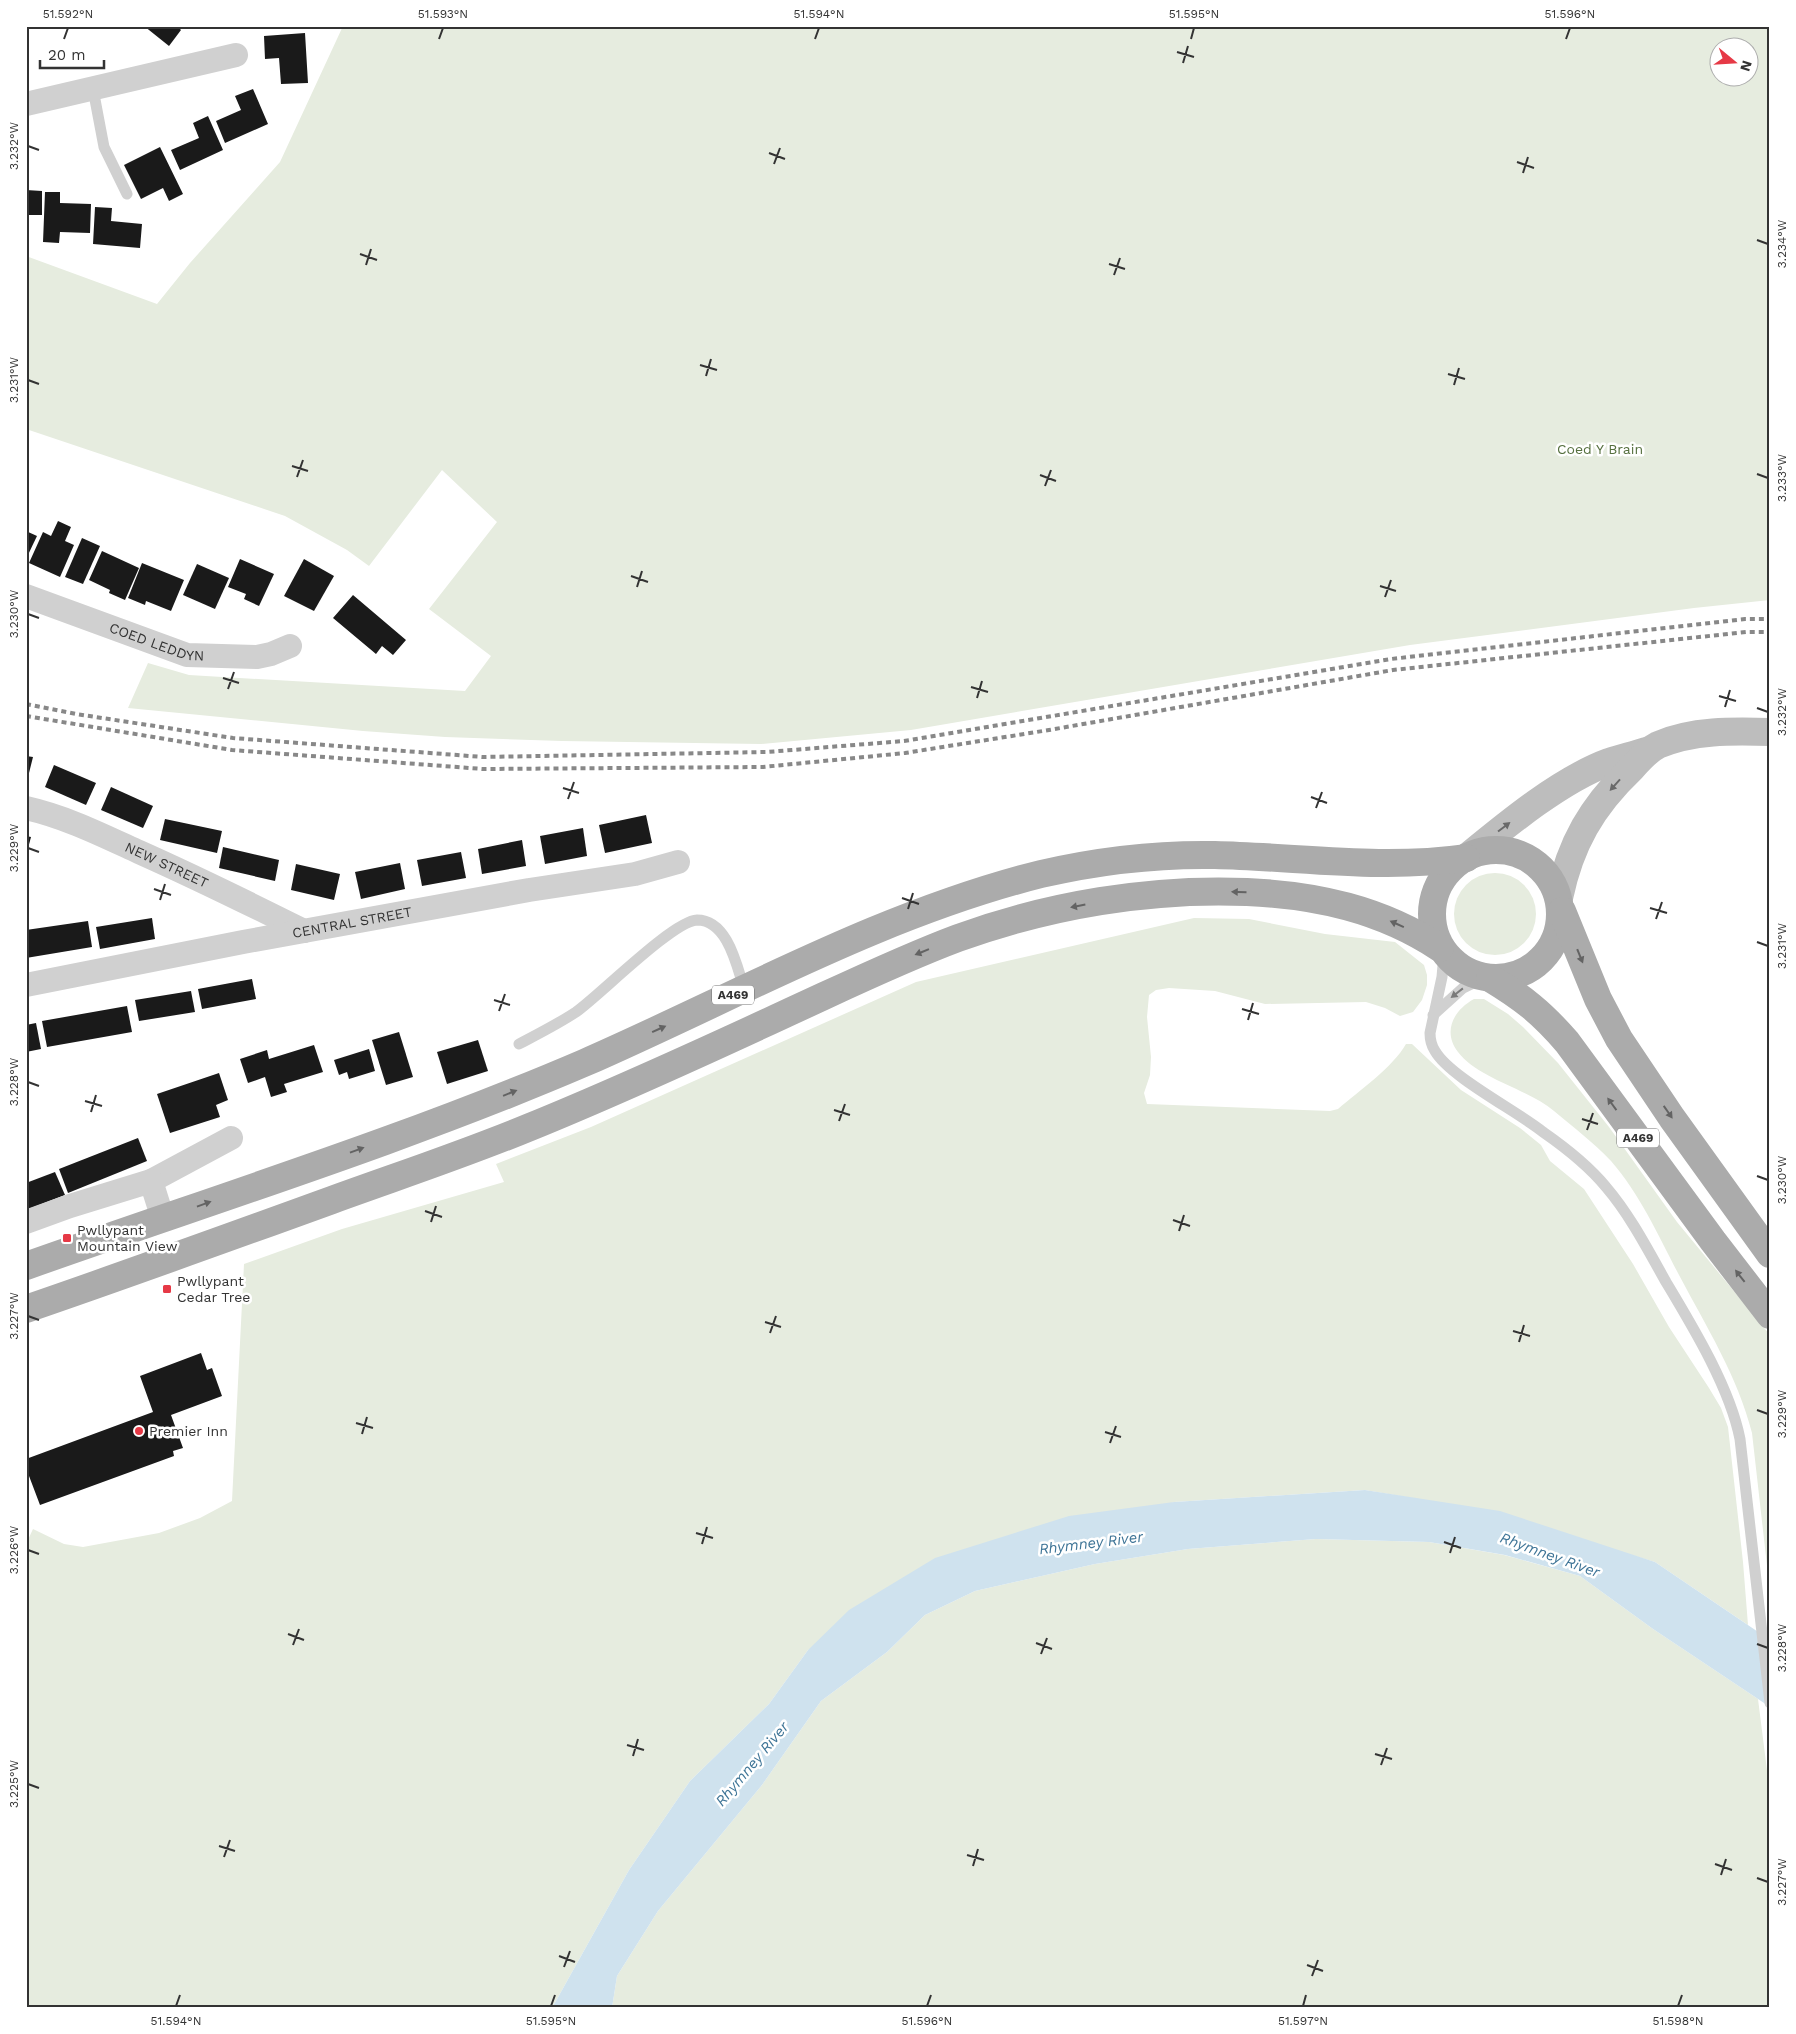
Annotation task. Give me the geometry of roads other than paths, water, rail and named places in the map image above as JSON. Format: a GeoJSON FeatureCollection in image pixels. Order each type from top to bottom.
{"type":"FeatureCollection","features":[{"type":"Feature","properties":{"kind":"main road","name":"A469"},"geometry":{"type":"LineString","coordinates":[[26,1266],[482,1105],[584,1063],[884,926],[983,891],[1044,874],[1118,861],[1174,856],[1216,855],[1385,864],[1427,863],[1466,858],[1488,851],[1505,851],[1521,855],[1536,864],[1554,885],[1598,999],[1620,1039],[1683,1134],[1770,1254]]}},
{"type":"Feature","properties":{"kind":"main road","name":"A469"},"geometry":{"type":"LineString","coordinates":[[1442,951],[1432,926],[1433,902],[1438,888],[1447,875],[1466,858]]}},
{"type":"Feature","properties":{"kind":"main road","name":"A469"},"geometry":{"type":"LineString","coordinates":[[26,1310],[524,1129],[614,1092],[915,956],[960,938],[1021,918],[1079,906],[1139,896],[1201,892],[1270,893],[1328,901],[1366,911],[1411,930],[1442,951],[1461,969],[1487,978],[1513,992],[1540,1011],[1567,1042],[1713,1241],[1770,1315]]}},
{"type":"Feature","properties":{"kind":"main road","name":"A469"},"geometry":{"type":"LineString","coordinates":[[1487,978],[1505,978],[1520,974],[1535,964],[1546,953],[1555,939],[1560,924],[1560,904]]}},
{"type":"Feature","properties":{"kind":"street"},"geometry":{"type":"LineString","coordinates":[[26,104],[236,56]]}},
{"type":"Feature","properties":{"kind":"street","name":"COED LEDDYN"},"geometry":{"type":"LineString","coordinates":[[26,596],[187,654],[257,657],[271,654],[290,646]]}},
{"type":"Feature","properties":{"kind":"street"},"geometry":{"type":"LineString","coordinates":[[1466,858],[1526,810],[1576,778],[1609,762],[1650,750],[1680,738],[1717,731],[1770,732]]}},
{"type":"Feature","properties":{"kind":"street"},"geometry":{"type":"LineString","coordinates":[[1560,904],[1569,858],[1587,821],[1622,777],[1650,750]]}},
{"type":"Feature","properties":{"kind":"street","name":"NEW STREET"},"geometry":{"type":"LineString","coordinates":[[26,808],[54,814],[100,834],[228,892],[304,931]]}},
{"type":"Feature","properties":{"kind":"street","name":"CENTRAL STREET"},"geometry":{"type":"LineString","coordinates":[[26,985],[304,931],[529,890],[635,874],[678,862]]}},
{"type":"Feature","properties":{"kind":"street"},"geometry":{"type":"LineString","coordinates":[[26,1222],[151,1180],[231,1138]]}},
{"type":"Feature","properties":{"kind":"street"},"geometry":{"type":"LineString","coordinates":[[151,1180],[163,1219]]}},
{"type":"Feature","properties":{"kind":"lane"},"geometry":{"type":"LineString","coordinates":[[93,88],[104,147],[127,194]]}},
{"type":"Feature","properties":{"kind":"lane"},"geometry":{"type":"LineString","coordinates":[[519,1044],[576,1012],[683,924],[697,920],[707,922],[718,928],[730,946],[744,990]]}},
{"type":"Feature","properties":{"kind":"lane"},"geometry":{"type":"LineString","coordinates":[[1442,951],[1442,977],[1430,1033],[1431,1042],[1443,1062],[1533,1124],[1566,1149],[1594,1174],[1621,1207],[1678,1303],[1731,1404],[1740,1439],[1770,1703]]}},
{"type":"Feature","properties":{"kind":"lane"},"geometry":{"type":"LineString","coordinates":[[1433,1015],[1463,988],[1487,978]]}},
{"type":"Feature","properties":{"kind":"water","name":"Rhymney River"},"geometry":{"type":"Polygon","coordinates":[[[1365,1490],[1500,1511],[1655,1562],[1770,1640],[1770,1707],[1653,1629],[1580,1576],[1505,1555],[1429,1542],[1316,1539],[1188,1549],[1095,1564],[975,1591],[925,1615],[887,1652],[821,1701],[762,1785],[658,1911],[617,1976],[612,2008],[552,2008],[629,1870],[690,1781],[769,1704],[808,1650],[849,1610],[935,1558],[1069,1516],[1174,1502],[1365,1490]]]}},
{"type":"Feature","properties":{"kind":"railway"},"geometry":{"type":"LineString","coordinates":[[26,704],[76,714],[233,738],[483,757],[767,752],[904,741],[1391,659],[1745,619],[1770,619]]}},
{"type":"Feature","properties":{"kind":"railway"},"geometry":{"type":"LineString","coordinates":[[26,716],[232,750],[483,769],[763,767],[905,753],[1393,670],[1746,632],[1770,632]]}},
{"type":"Feature","properties":{"kind":"place","name":"Pwllypant Mountain View"},"geometry":{"type":"Point","coordinates":[67,1238]}},
{"type":"Feature","properties":{"kind":"place","name":"Pwllypant Cedar Tree"},"geometry":{"type":"Point","coordinates":[167,1289]}},
{"type":"Feature","properties":{"kind":"place","name":"Premier Inn"},"geometry":{"type":"Point","coordinates":[139,1431]}},
{"type":"Feature","properties":{"kind":"park label","name":"Coed Y Brain"},"geometry":{"type":"Point","coordinates":[1600,449]}}]}
